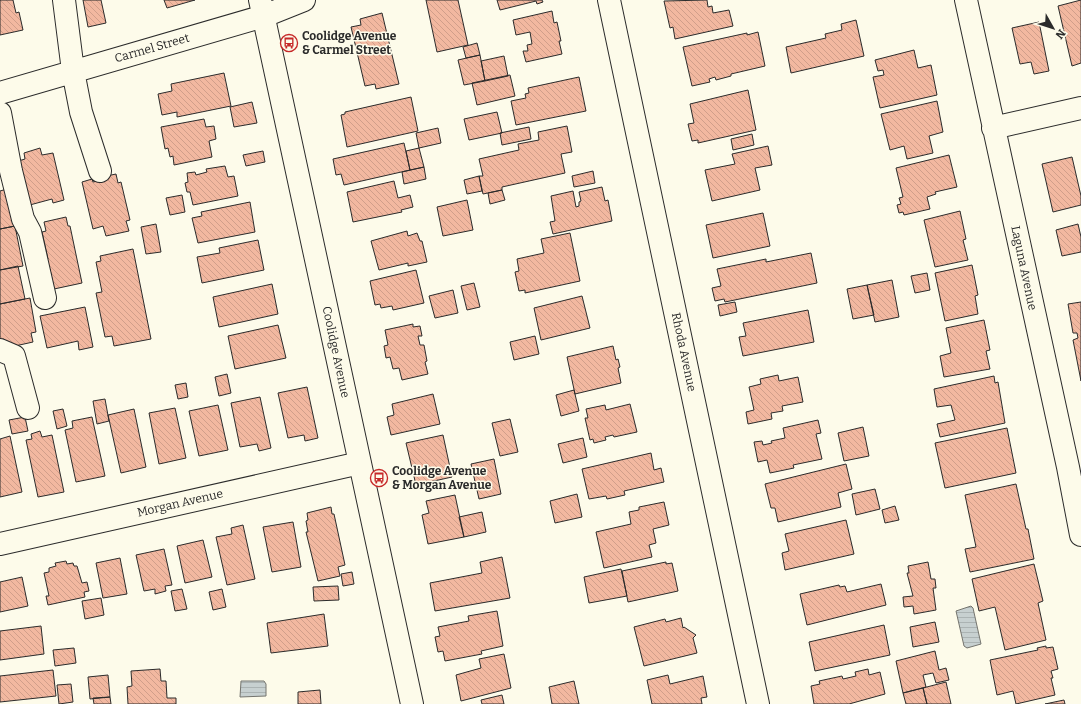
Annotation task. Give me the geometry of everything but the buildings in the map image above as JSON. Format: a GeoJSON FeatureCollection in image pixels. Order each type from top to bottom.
{"type":"FeatureCollection","features":[{"type":"Feature","properties":{"kind":"street"},"geometry":{"type":"LineString","coordinates":[[64,0],[73,71],[81,112],[100,171]]}},
{"type":"Feature","properties":{"kind":"street","name":"Carmel Street"},"geometry":{"type":"LineString","coordinates":[[0,93],[73,71],[262,8],[304,0]]}},
{"type":"Feature","properties":{"kind":"street","name":"Rhoda Avenue"},"geometry":{"type":"LineString","coordinates":[[610,0],[758,704]]}},
{"type":"Feature","properties":{"kind":"street","name":"Laguna Avenue"},"geometry":{"type":"LineString","coordinates":[[966,0],[993,128],[1074,466],[1081,535]]}},
{"type":"Feature","properties":{"kind":"street","name":"Coolidge Avenue"},"geometry":{"type":"LineString","coordinates":[[262,8],[412,704]]}},
{"type":"Feature","properties":{"kind":"street"},"geometry":{"type":"LineString","coordinates":[[993,128],[1081,108]]}},
{"type":"Feature","properties":{"kind":"street"},"geometry":{"type":"LineString","coordinates":[[0,113],[11,171],[23,218],[30,232],[45,298]]}},
{"type":"Feature","properties":{"kind":"street"},"geometry":{"type":"LineString","coordinates":[[0,350],[14,356],[28,408]]}},
{"type":"Feature","properties":{"kind":"street","name":"Morgan Avenue"},"geometry":{"type":"LineString","coordinates":[[0,544],[360,463]]}},
{"type":"Feature","properties":{"kind":"shaded area"},"geometry":{"type":"Polygon","coordinates":[[[971,606],[973,608],[981,644],[967,648],[964,646],[956,611],[971,606]]]}},
{"type":"Feature","properties":{"kind":"shaded area"},"geometry":{"type":"Polygon","coordinates":[[[241,681],[264,681],[266,684],[266,696],[240,697],[241,681]]]}},
{"type":"Feature","properties":{"kind":"place","name":"Coolidge Avenue & Carmel Street"},"geometry":{"type":"Point","coordinates":[289,43]}},
{"type":"Feature","properties":{"kind":"place","name":"Coolidge Avenue & Morgan Avenue"},"geometry":{"type":"Point","coordinates":[379,478]}}]}
